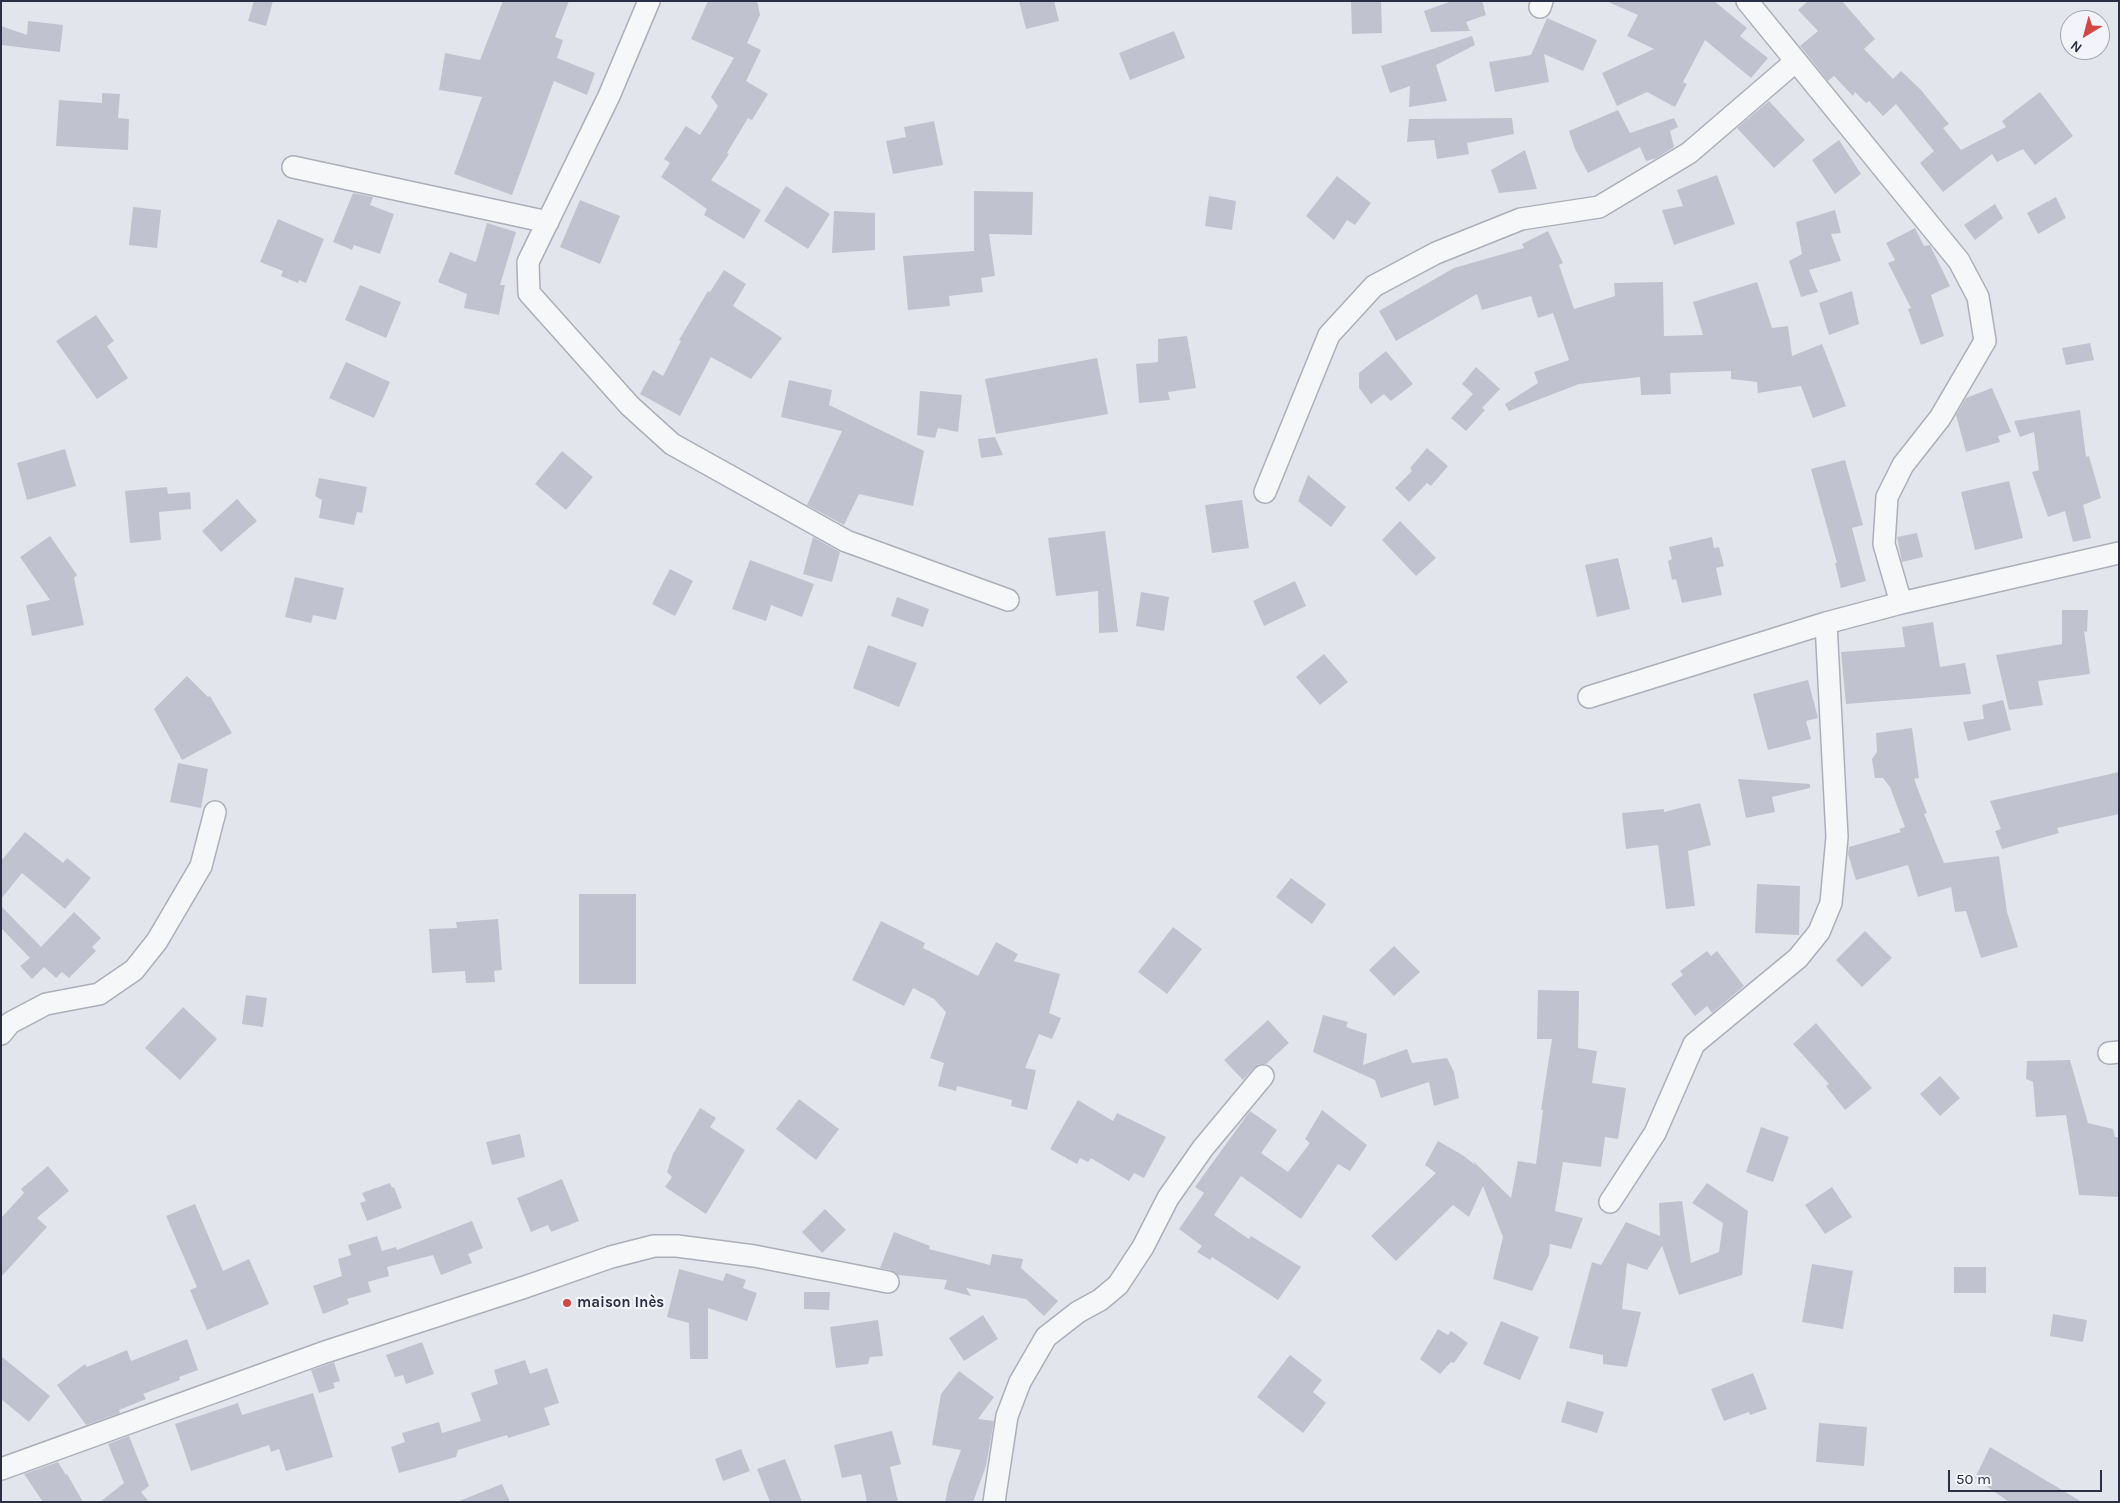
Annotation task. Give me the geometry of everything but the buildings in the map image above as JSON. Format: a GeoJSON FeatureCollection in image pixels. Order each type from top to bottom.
{"type":"FeatureCollection","features":[{"type":"Feature","properties":{"kind":"street"},"geometry":{"type":"LineString","coordinates":[[649,1],[609,96],[528,262],[529,293],[630,406],[672,444],[846,541],[1008,600]]}},
{"type":"Feature","properties":{"kind":"street"},"geometry":{"type":"LineString","coordinates":[[1748,1],[1959,261],[1978,297],[1985,341],[1940,418],[1903,465],[1887,497],[1884,544],[1900,603]]}},
{"type":"Feature","properties":{"kind":"street"},"geometry":{"type":"LineString","coordinates":[[1264,492],[1329,335],[1374,286],[1436,253],[1521,219],[1599,207],[1689,153],[1796,62]]}},
{"type":"Feature","properties":{"kind":"street"},"geometry":{"type":"LineString","coordinates":[[294,167],[548,222]]}},
{"type":"Feature","properties":{"kind":"street"},"geometry":{"type":"LineString","coordinates":[[1590,697],[1900,603],[2119,553]]}},
{"type":"Feature","properties":{"kind":"street"},"geometry":{"type":"LineString","coordinates":[[1610,1202],[1655,1133],[1694,1044],[1798,958],[1819,932],[1831,903],[1837,837],[1826,624]]}},
{"type":"Feature","properties":{"kind":"street"},"geometry":{"type":"LineString","coordinates":[[1,1034],[10,1022],[46,1004],[99,994],[134,970],[157,941],[201,866],[215,812]]}},
{"type":"Feature","properties":{"kind":"street"},"geometry":{"type":"LineString","coordinates":[[994,1502],[1007,1416],[1020,1382],[1046,1337],[1078,1312],[1100,1300],[1118,1285],[1143,1247],[1168,1198],[1203,1148],[1263,1076]]}},
{"type":"Feature","properties":{"kind":"street"},"geometry":{"type":"LineString","coordinates":[[1,1469],[322,1353],[611,1257],[654,1246],[677,1246],[754,1256],[888,1282]]}},
{"type":"Feature","properties":{"kind":"place","name":"maison Inès"},"geometry":{"type":"Point","coordinates":[567,1303]}}]}
